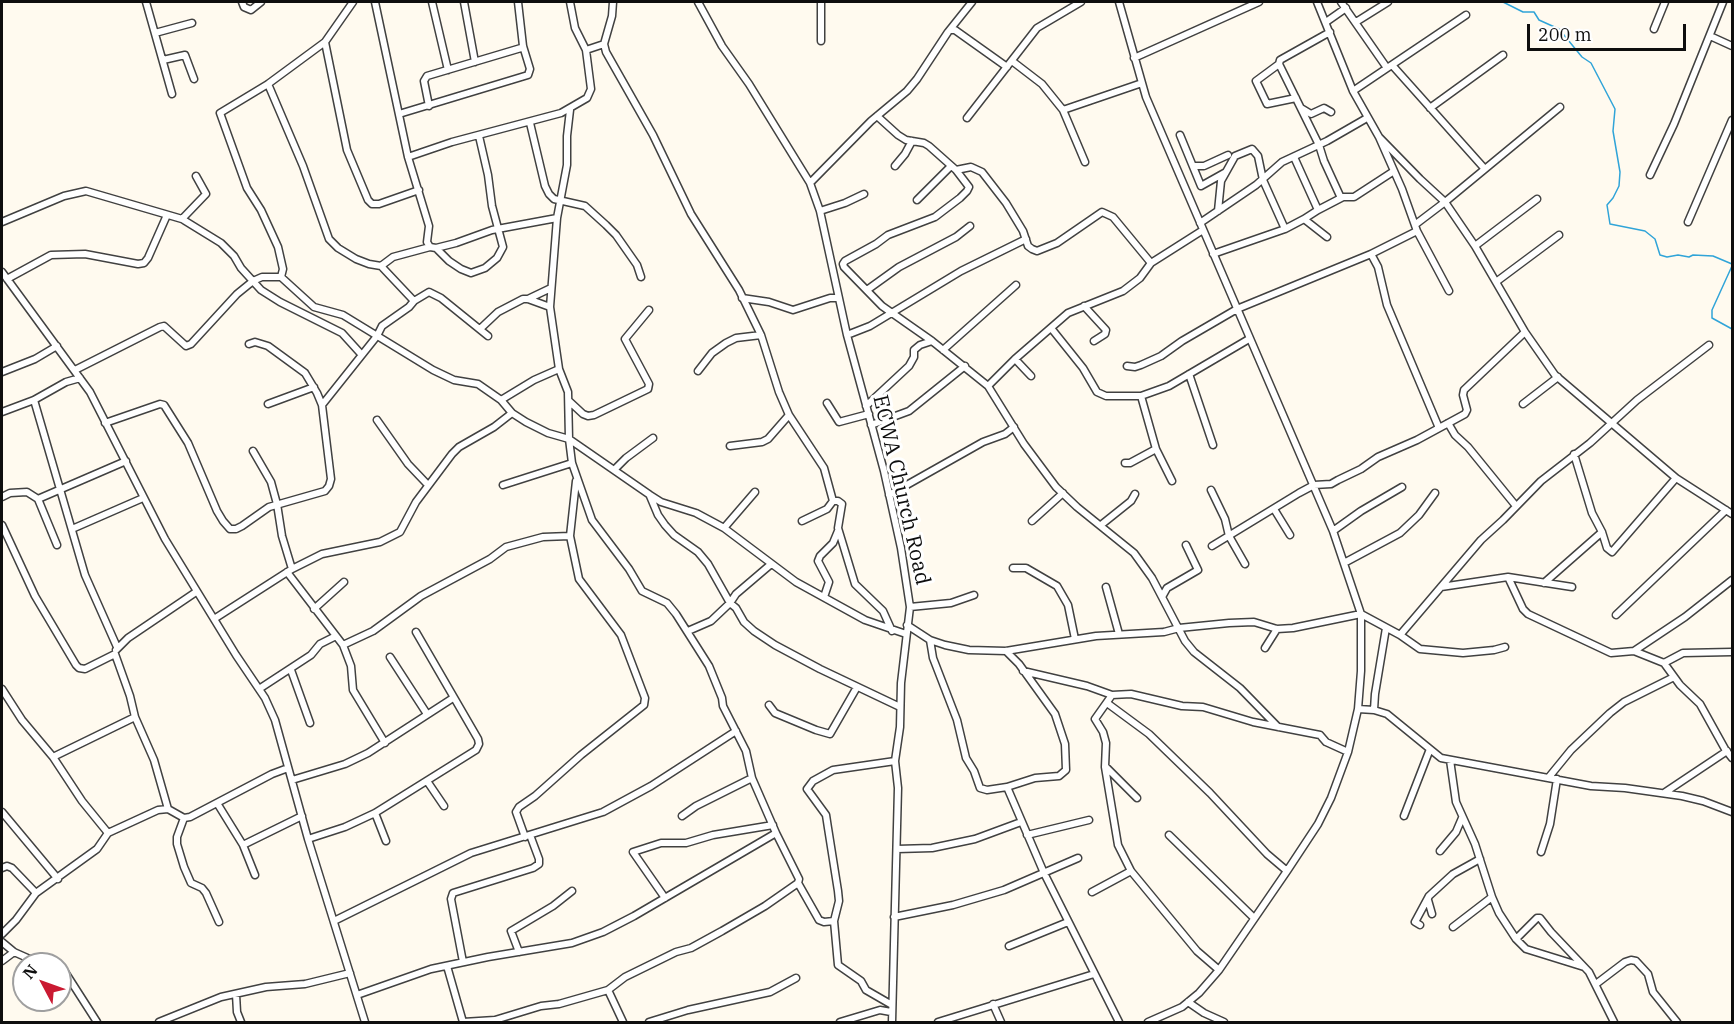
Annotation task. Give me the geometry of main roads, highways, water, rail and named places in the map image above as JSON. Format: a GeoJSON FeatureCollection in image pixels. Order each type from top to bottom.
{"type":"FeatureCollection","features":[{"type":"Feature","properties":{"kind":"waterway"},"geometry":{"type":"LineString","coordinates":[[1503,2],[1523,12],[1534,12],[1539,20],[1559,29],[1582,57],[1591,63],[1615,109],[1613,131],[1620,172],[1619,186],[1607,205],[1610,224],[1645,231],[1655,239],[1660,255],[1667,257],[1713,256],[1732,264]]}},
{"type":"Feature","properties":{"kind":"waterway"},"geometry":{"type":"LineString","coordinates":[[1732,266],[1712,310],[1712,318],[1732,329]]}}]}
